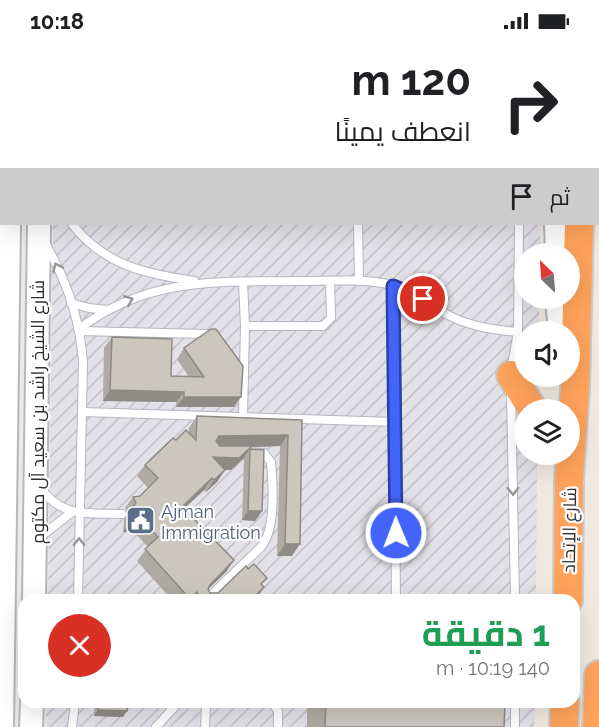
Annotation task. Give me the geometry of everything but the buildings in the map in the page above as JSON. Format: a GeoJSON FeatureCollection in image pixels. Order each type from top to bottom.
{"type":"FeatureCollection","features":[{"type":"Feature","properties":{"kind":"highway"},"geometry":{"type":"LineString","coordinates":[[570,321],[579,225]]}},
{"type":"Feature","properties":{"kind":"highway"},"geometry":{"type":"LineString","coordinates":[[511,375],[526,399]]}},
{"type":"Feature","properties":{"kind":"highway","name":"شارع الإتحاد"},"geometry":{"type":"LineString","coordinates":[[568,594],[565,466],[572,387]]}},
{"type":"Feature","properties":{"kind":"highway"},"geometry":{"type":"LineString","coordinates":[[554,594],[569,568]]}},
{"type":"Feature","properties":{"kind":"highway"},"geometry":{"type":"LineString","coordinates":[[597,727],[599,675]]}},
{"type":"Feature","properties":{"kind":"highway"},"geometry":{"type":"LineString","coordinates":[[564,727],[565,708]]}},
{"type":"Feature","properties":{"kind":"main road","name":"شارع الشيخ راشد بن سعيد آل مكتوم"},"geometry":{"type":"LineString","coordinates":[[2,727],[4,262],[9,225]]}},
{"type":"Feature","properties":{"kind":"main road"},"geometry":{"type":"LineString","coordinates":[[556,225],[557,243]]}},
{"type":"Feature","properties":{"kind":"main road","name":"شارع الشيخ راشد بن سعيد آل مكتوم"},"geometry":{"type":"LineString","coordinates":[[34,227],[26,287],[36,330],[34,594]]}},
{"type":"Feature","properties":{"kind":"main road"},"geometry":{"type":"LineString","coordinates":[[31,727],[32,708]]}},
{"type":"Feature","properties":{"kind":"lane"},"geometry":{"type":"LineString","coordinates":[[73,225],[88,241],[121,263],[159,276],[201,282],[359,281],[393,286],[414,294],[452,317],[473,326],[514,332]]}},
{"type":"Feature","properties":{"kind":"lane"},"geometry":{"type":"LineString","coordinates":[[358,225],[359,281]]}},
{"type":"Feature","properties":{"kind":"lane"},"geometry":{"type":"LineString","coordinates":[[518,321],[519,225]]}},
{"type":"Feature","properties":{"kind":"lane"},"geometry":{"type":"LineString","coordinates":[[34,227],[51,254],[72,303],[79,330],[83,362],[76,512],[78,594]]}},
{"type":"Feature","properties":{"kind":"lane"},"geometry":{"type":"LineString","coordinates":[[245,326],[323,326],[331,318],[330,281]]}},
{"type":"Feature","properties":{"kind":"lane"},"geometry":{"type":"LineString","coordinates":[[79,330],[108,310],[152,292],[201,282]]}},
{"type":"Feature","properties":{"kind":"lane"},"geometry":{"type":"LineString","coordinates":[[243,282],[245,326],[243,417]]}},
{"type":"Feature","properties":{"kind":"lane"},"geometry":{"type":"LineString","coordinates":[[393,286],[396,594]]}},
{"type":"Feature","properties":{"kind":"lane"},"geometry":{"type":"LineString","coordinates":[[72,303],[108,310]]}},
{"type":"Feature","properties":{"kind":"lane"},"geometry":{"type":"LineString","coordinates":[[79,330],[207,334]]}},
{"type":"Feature","properties":{"kind":"lane"},"geometry":{"type":"LineString","coordinates":[[514,357],[511,375],[515,594]]}},
{"type":"Feature","properties":{"kind":"lane"},"geometry":{"type":"LineString","coordinates":[[82,412],[394,422]]}},
{"type":"Feature","properties":{"kind":"lane"},"geometry":{"type":"LineString","coordinates":[[212,594],[266,542],[271,528],[272,468],[269,457],[258,452],[225,452]]}},
{"type":"Feature","properties":{"kind":"lane"},"geometry":{"type":"LineString","coordinates":[[36,481],[51,500],[76,512],[122,514]]}},
{"type":"Feature","properties":{"kind":"lane"},"geometry":{"type":"LineString","coordinates":[[36,541],[76,512]]}},
{"type":"Feature","properties":{"kind":"lane"},"geometry":{"type":"LineString","coordinates":[[72,727],[74,708]]}},
{"type":"Feature","properties":{"kind":"lane"},"geometry":{"type":"LineString","coordinates":[[156,727],[172,708]]}},
{"type":"Feature","properties":{"kind":"lane"},"geometry":{"type":"LineString","coordinates":[[205,727],[207,708]]}},
{"type":"Feature","properties":{"kind":"lane"},"geometry":{"type":"LineString","coordinates":[[276,708],[278,727]]}},
{"type":"Feature","properties":{"kind":"lane"},"geometry":{"type":"LineString","coordinates":[[515,708],[515,727]]}},
{"type":"Feature","properties":{"kind":"shaded area"},"geometry":{"type":"Polygon","coordinates":[[[53,225],[540,225],[540,243],[514,243],[514,309],[539,309],[539,321],[514,321],[514,387],[538,387],[538,399],[514,399],[514,465],[537,465],[536,594],[48,594],[53,225]]]}},
{"type":"Feature","properties":{"kind":"shaded area"},"geometry":{"type":"Polygon","coordinates":[[[46,708],[535,708],[534,727],[46,727],[46,708]]]}},
{"type":"Feature","properties":{"kind":"place","name":"Ajman Immigration"},"geometry":{"type":"Point","coordinates":[140,521]}},
{"type":"Feature","properties":{"kind":"route"},"geometry":{"type":"LineString","coordinates":[[396,533],[393,286],[423,299]]}}]}
